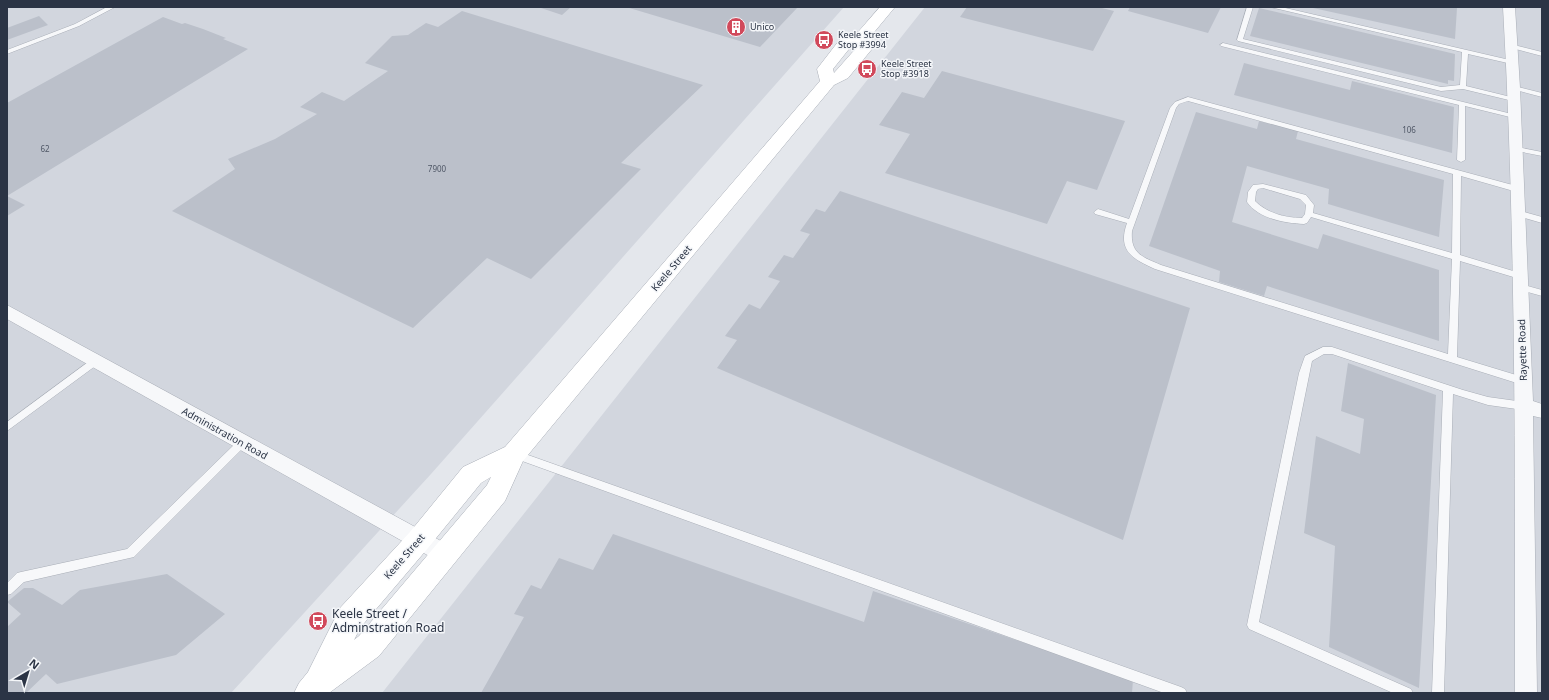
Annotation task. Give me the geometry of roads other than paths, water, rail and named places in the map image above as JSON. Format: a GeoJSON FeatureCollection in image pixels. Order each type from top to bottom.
{"type":"FeatureCollection","features":[{"type":"Feature","properties":{"kind":"main road","name":"Keele Street"},"geometry":{"type":"LineString","coordinates":[[314,687],[369,646],[496,493],[514,454],[828,82],[842,75],[866,46],[863,35],[888,7]]}},
{"type":"Feature","properties":{"kind":"main road","name":"Keele Street"},"geometry":{"type":"LineString","coordinates":[[314,687],[350,618],[419,540],[472,475],[514,454]]}},
{"type":"Feature","properties":{"kind":"street","name":"Rayette Road"},"geometry":{"type":"LineString","coordinates":[[1509,7],[1523,381],[1533,408],[1526,693]]}},
{"type":"Feature","properties":{"kind":"street","name":"Administration Road"},"geometry":{"type":"LineString","coordinates":[[7,311],[242,443],[445,554]]}},
{"type":"Feature","properties":{"kind":"lane"},"geometry":{"type":"LineString","coordinates":[[7,52],[77,25],[112,7]]}},
{"type":"Feature","properties":{"kind":"lane"},"geometry":{"type":"LineString","coordinates":[[1250,7],[1240,40],[1441,89],[1463,87],[1513,94],[1542,95]]}},
{"type":"Feature","properties":{"kind":"lane"},"geometry":{"type":"LineString","coordinates":[[1273,7],[1512,62]]}},
{"type":"Feature","properties":{"kind":"lane"},"geometry":{"type":"LineString","coordinates":[[1223,44],[1514,116]]}},
{"type":"Feature","properties":{"kind":"lane"},"geometry":{"type":"LineString","coordinates":[[1510,46],[1542,54]]}},
{"type":"Feature","properties":{"kind":"lane"},"geometry":{"type":"LineString","coordinates":[[1463,87],[1465,52]]}},
{"type":"Feature","properties":{"kind":"lane"},"geometry":{"type":"LineString","coordinates":[[1517,189],[1198,101],[1181,100],[1173,108],[1131,222],[1126,241],[1128,249],[1138,257],[1158,267],[1523,381]]}},
{"type":"Feature","properties":{"kind":"lane"},"geometry":{"type":"LineString","coordinates":[[1461,160],[1462,103]]}},
{"type":"Feature","properties":{"kind":"lane"},"geometry":{"type":"LineString","coordinates":[[1515,148],[1542,154]]}},
{"type":"Feature","properties":{"kind":"lane"},"geometry":{"type":"LineString","coordinates":[[1452,359],[1456,257],[1457,173]]}},
{"type":"Feature","properties":{"kind":"lane"},"geometry":{"type":"LineString","coordinates":[[1256,187],[1269,187],[1303,197],[1310,205],[1309,214],[1304,221],[1296,221],[1262,211],[1255,208],[1251,202],[1252,192],[1256,187]]}},
{"type":"Feature","properties":{"kind":"lane"},"geometry":{"type":"LineString","coordinates":[[1098,212],[1131,222]]}},
{"type":"Feature","properties":{"kind":"lane"},"geometry":{"type":"LineString","coordinates":[[1517,213],[1542,220]]}},
{"type":"Feature","properties":{"kind":"lane"},"geometry":{"type":"LineString","coordinates":[[1309,214],[1456,257],[1520,282],[1542,293]]}},
{"type":"Feature","properties":{"kind":"lane"},"geometry":{"type":"LineString","coordinates":[[1407,693],[1253,625],[1304,373],[1308,360],[1323,350],[1332,351],[1488,401],[1533,408]]}},
{"type":"Feature","properties":{"kind":"lane"},"geometry":{"type":"LineString","coordinates":[[7,427],[95,361]]}},
{"type":"Feature","properties":{"kind":"lane"},"geometry":{"type":"LineString","coordinates":[[1438,693],[1448,389]]}},
{"type":"Feature","properties":{"kind":"lane"},"geometry":{"type":"LineString","coordinates":[[7,590],[21,577],[130,553],[242,443]]}},
{"type":"Feature","properties":{"kind":"lane"},"geometry":{"type":"LineString","coordinates":[[514,454],[1181,693]]}},
{"type":"Feature","properties":{"kind":"place","name":"Unico"},"geometry":{"type":"Point","coordinates":[736,27]}},
{"type":"Feature","properties":{"kind":"place","name":"Keele Street Stop #3994"},"geometry":{"type":"Point","coordinates":[824,40]}},
{"type":"Feature","properties":{"kind":"place","name":"Keele Street Stop #3918"},"geometry":{"type":"Point","coordinates":[867,69]}},
{"type":"Feature","properties":{"kind":"place","name":"Keele Street / Adminstration Road"},"geometry":{"type":"Point","coordinates":[318,621]}}]}
